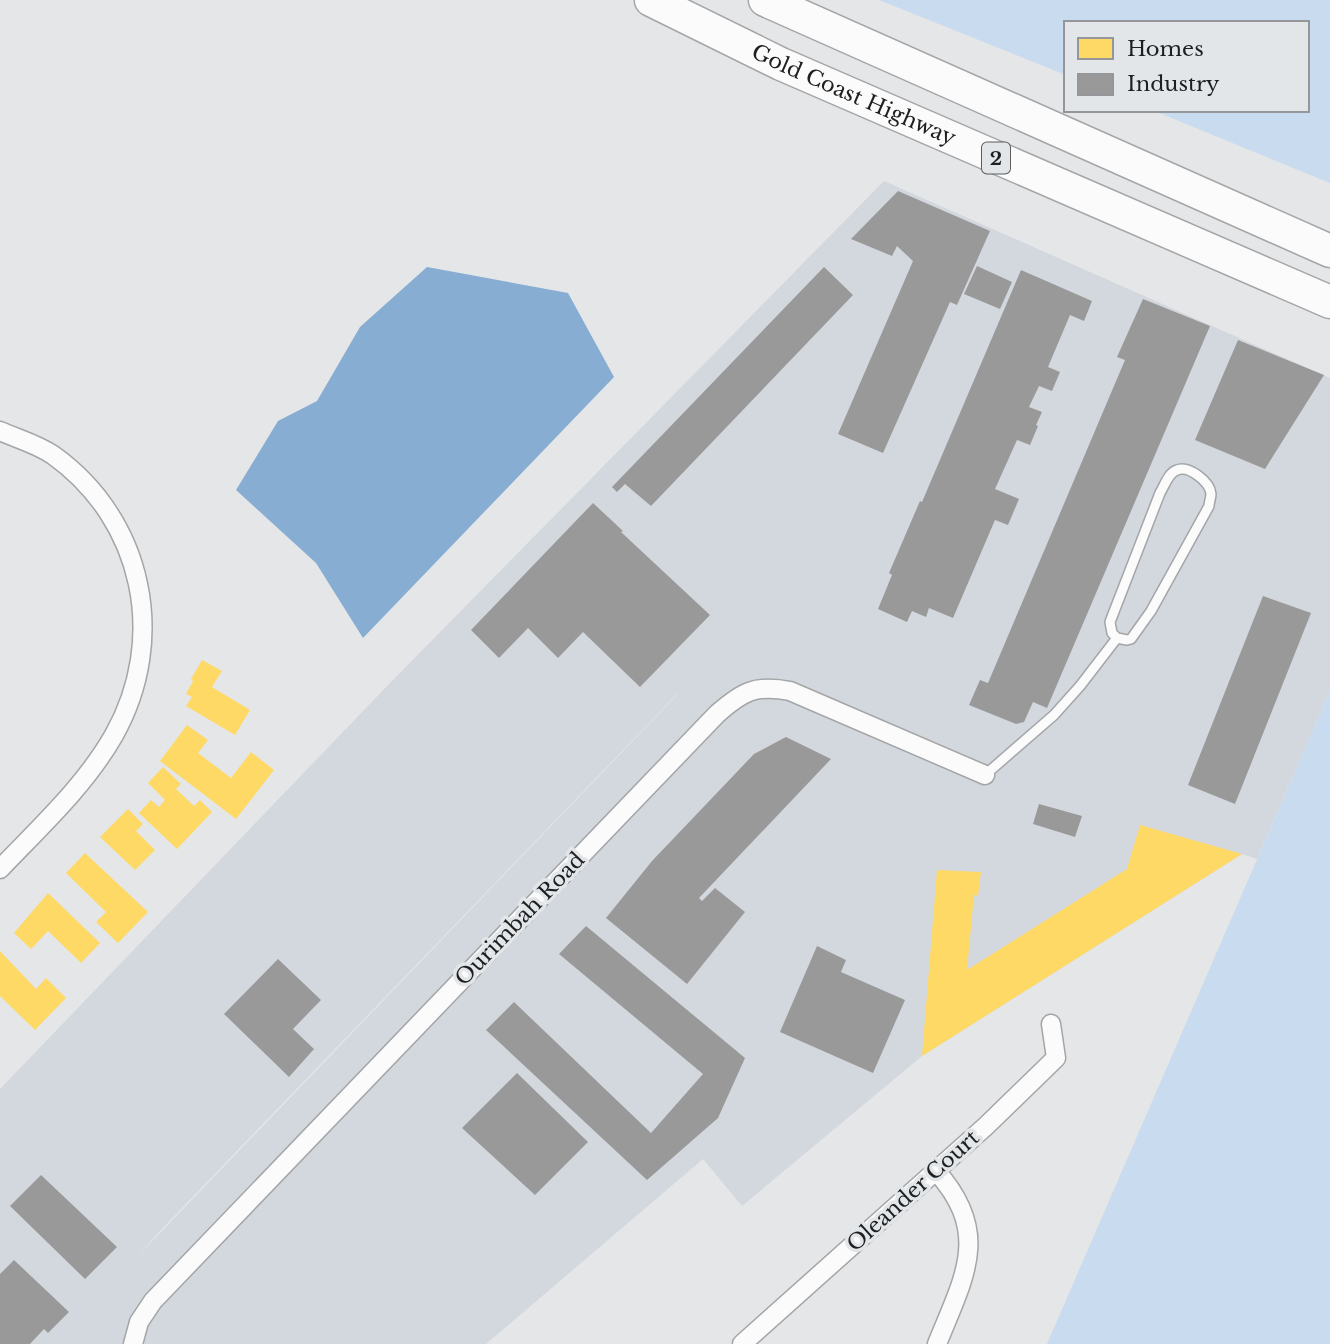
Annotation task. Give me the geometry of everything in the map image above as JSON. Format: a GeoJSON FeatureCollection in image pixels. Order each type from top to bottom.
{"type":"FeatureCollection","features":[{"type":"Feature","properties":{"kind":"highway","name":"Gold Coast Highway"},"geometry":{"type":"LineString","coordinates":[[651,0],[781,64],[1330,302]]}},
{"type":"Feature","properties":{"kind":"highway","name":"2"},"geometry":{"type":"LineString","coordinates":[[765,0],[1330,251]]}},
{"type":"Feature","properties":{"kind":"street"},"geometry":{"type":"LineString","coordinates":[[0,431],[52,454],[70,468],[109,513],[132,556],[142,620],[138,674],[115,733],[79,785],[0,869]]}},
{"type":"Feature","properties":{"kind":"street","name":"Ourimbah Road"},"geometry":{"type":"LineString","coordinates":[[133,1344],[139,1322],[153,1301],[717,714],[736,698],[754,688],[773,687],[790,691],[985,775]]}},
{"type":"Feature","properties":{"kind":"street","name":"Oleander Court"},"geometry":{"type":"LineString","coordinates":[[742,1344],[936,1171],[1056,1058],[1051,1024]]}},
{"type":"Feature","properties":{"kind":"street"},"geometry":{"type":"LineString","coordinates":[[936,1171],[951,1188],[968,1225],[966,1271],[937,1344]]}},
{"type":"Feature","properties":{"kind":"lane"},"geometry":{"type":"LineString","coordinates":[[1175,470],[1189,470],[1207,485],[1211,494],[1209,506],[1140,628],[1127,640],[1117,638],[1112,634],[1110,622],[1160,492],[1175,470]]}},
{"type":"Feature","properties":{"kind":"lane"},"geometry":{"type":"LineString","coordinates":[[985,775],[1054,715],[1117,638]]}},
{"type":"Feature","properties":{"kind":"shaded area"},"geometry":{"type":"Polygon","coordinates":[[[879,0],[1330,0],[1330,183],[1157,112],[1309,112],[1309,21],[1064,21],[1064,74],[879,0]]]}},
{"type":"Feature","properties":{"kind":"shaded area"},"geometry":{"type":"Polygon","coordinates":[[[884,181],[1330,378],[1330,691],[1257,859],[1242,854],[922,1056],[742,1206],[703,1159],[486,1344],[0,1344],[0,1089],[391,682],[884,181]],[[677,695],[160,1231],[136,1258],[677,695]]]}},
{"type":"Feature","properties":{"kind":"shaded area"},"geometry":{"type":"Polygon","coordinates":[[[1330,691],[1330,1344],[1047,1344],[1330,691]]]}},
{"type":"Feature","properties":{"kind":"water"},"geometry":{"type":"Polygon","coordinates":[[[427,267],[568,293],[614,377],[363,638],[316,563],[236,490],[278,421],[317,401],[360,327],[427,267]]]}},
{"type":"Feature","properties":{"kind":"building: Homes"},"geometry":{"type":"Polygon","coordinates":[[[202,660],[222,671],[212,687],[250,710],[235,735],[186,706],[192,697],[186,694],[193,681],[191,679],[202,660]]]}},
{"type":"Feature","properties":{"kind":"building: Homes"},"geometry":{"type":"Polygon","coordinates":[[[187,725],[208,740],[198,753],[231,778],[251,752],[274,770],[236,819],[160,761],[187,725]]]}},
{"type":"Feature","properties":{"kind":"building: Homes"},"geometry":{"type":"Polygon","coordinates":[[[163,767],[181,784],[176,789],[194,806],[200,800],[212,812],[177,849],[139,813],[151,800],[159,807],[165,800],[148,783],[163,767]]]}},
{"type":"Feature","properties":{"kind":"building: Homes"},"geometry":{"type":"Polygon","coordinates":[[[128,809],[143,824],[136,831],[155,850],[135,870],[100,837],[128,809]]]}},
{"type":"Feature","properties":{"kind":"building: Homes"},"geometry":{"type":"Polygon","coordinates":[[[1140,825],[1242,854],[922,1056],[937,870],[981,872],[978,896],[974,895],[967,970],[1127,869],[1140,825]]]}},
{"type":"Feature","properties":{"kind":"building: Homes"},"geometry":{"type":"Polygon","coordinates":[[[85,853],[148,912],[118,943],[96,922],[106,912],[66,873],[85,853]]]}},
{"type":"Feature","properties":{"kind":"building: Homes"},"geometry":{"type":"Polygon","coordinates":[[[48,893],[100,943],[81,963],[48,931],[31,949],[14,933],[48,893]]]}},
{"type":"Feature","properties":{"kind":"building: Homes"},"geometry":{"type":"Polygon","coordinates":[[[0,951],[36,989],[46,978],[66,998],[35,1030],[0,996],[0,951]]]}},
{"type":"Feature","properties":{"kind":"building: Industry"},"geometry":{"type":"Polygon","coordinates":[[[898,191],[990,231],[957,305],[950,302],[883,453],[838,434],[913,261],[897,246],[892,256],[851,239],[898,191]]]}},
{"type":"Feature","properties":{"kind":"building: Industry"},"geometry":{"type":"Polygon","coordinates":[[[977,266],[1012,282],[1000,309],[964,294],[977,266]]]}},
{"type":"Feature","properties":{"kind":"building: Industry"},"geometry":{"type":"Polygon","coordinates":[[[824,267],[853,295],[651,506],[625,484],[617,492],[612,487],[824,267]]]}},
{"type":"Feature","properties":{"kind":"building: Industry"},"geometry":{"type":"Polygon","coordinates":[[[1021,270],[1092,301],[1084,321],[1070,315],[1048,367],[1060,372],[1052,391],[1039,386],[1029,407],[1042,412],[1030,445],[1017,440],[995,489],[1019,499],[1008,525],[995,520],[953,618],[929,608],[926,617],[912,611],[907,622],[878,609],[892,575],[889,573],[1021,270]]]}},
{"type":"Feature","properties":{"kind":"building: Industry"},"geometry":{"type":"Polygon","coordinates":[[[1143,299],[1210,326],[1047,708],[1033,702],[1024,722],[1016,724],[969,705],[980,680],[988,683],[1125,360],[1117,357],[1143,299]]]}},
{"type":"Feature","properties":{"kind":"building: Industry"},"geometry":{"type":"Polygon","coordinates":[[[1238,340],[1324,375],[1265,469],[1195,440],[1238,340]]]}},
{"type":"Feature","properties":{"kind":"building: Industry"},"geometry":{"type":"Polygon","coordinates":[[[593,503],[710,615],[640,687],[583,632],[558,658],[528,628],[499,658],[471,630],[593,503]]]}},
{"type":"Feature","properties":{"kind":"building: Industry"},"geometry":{"type":"Polygon","coordinates":[[[1263,596],[1311,613],[1235,804],[1188,785],[1263,596]]]}},
{"type":"Feature","properties":{"kind":"building: Industry"},"geometry":{"type":"Polygon","coordinates":[[[786,737],[831,759],[699,898],[702,901],[715,888],[745,912],[687,984],[606,918],[652,861],[754,754],[786,737]]]}},
{"type":"Feature","properties":{"kind":"building: Industry"},"geometry":{"type":"Polygon","coordinates":[[[1039,804],[1082,816],[1075,837],[1033,824],[1039,804]]]}},
{"type":"Feature","properties":{"kind":"building: Industry"},"geometry":{"type":"Polygon","coordinates":[[[586,926],[745,1058],[718,1118],[647,1180],[486,1030],[514,1002],[651,1133],[703,1074],[559,954],[586,926]]]}},
{"type":"Feature","properties":{"kind":"building: Industry"},"geometry":{"type":"Polygon","coordinates":[[[817,946],[846,960],[841,972],[905,1000],[873,1073],[780,1032],[817,946]]]}},
{"type":"Feature","properties":{"kind":"building: Industry"},"geometry":{"type":"Polygon","coordinates":[[[278,959],[321,1000],[293,1029],[314,1049],[289,1077],[224,1014],[278,959]]]}},
{"type":"Feature","properties":{"kind":"building: Industry"},"geometry":{"type":"Polygon","coordinates":[[[517,1073],[588,1142],[535,1195],[462,1128],[517,1073]]]}},
{"type":"Feature","properties":{"kind":"building: Industry"},"geometry":{"type":"Polygon","coordinates":[[[41,1175],[117,1247],[85,1279],[10,1206],[41,1175]]]}},
{"type":"Feature","properties":{"kind":"building: Industry"},"geometry":{"type":"Polygon","coordinates":[[[14,1260],[69,1312],[48,1333],[44,1329],[30,1344],[0,1344],[0,1274],[14,1260]]]}}]}
